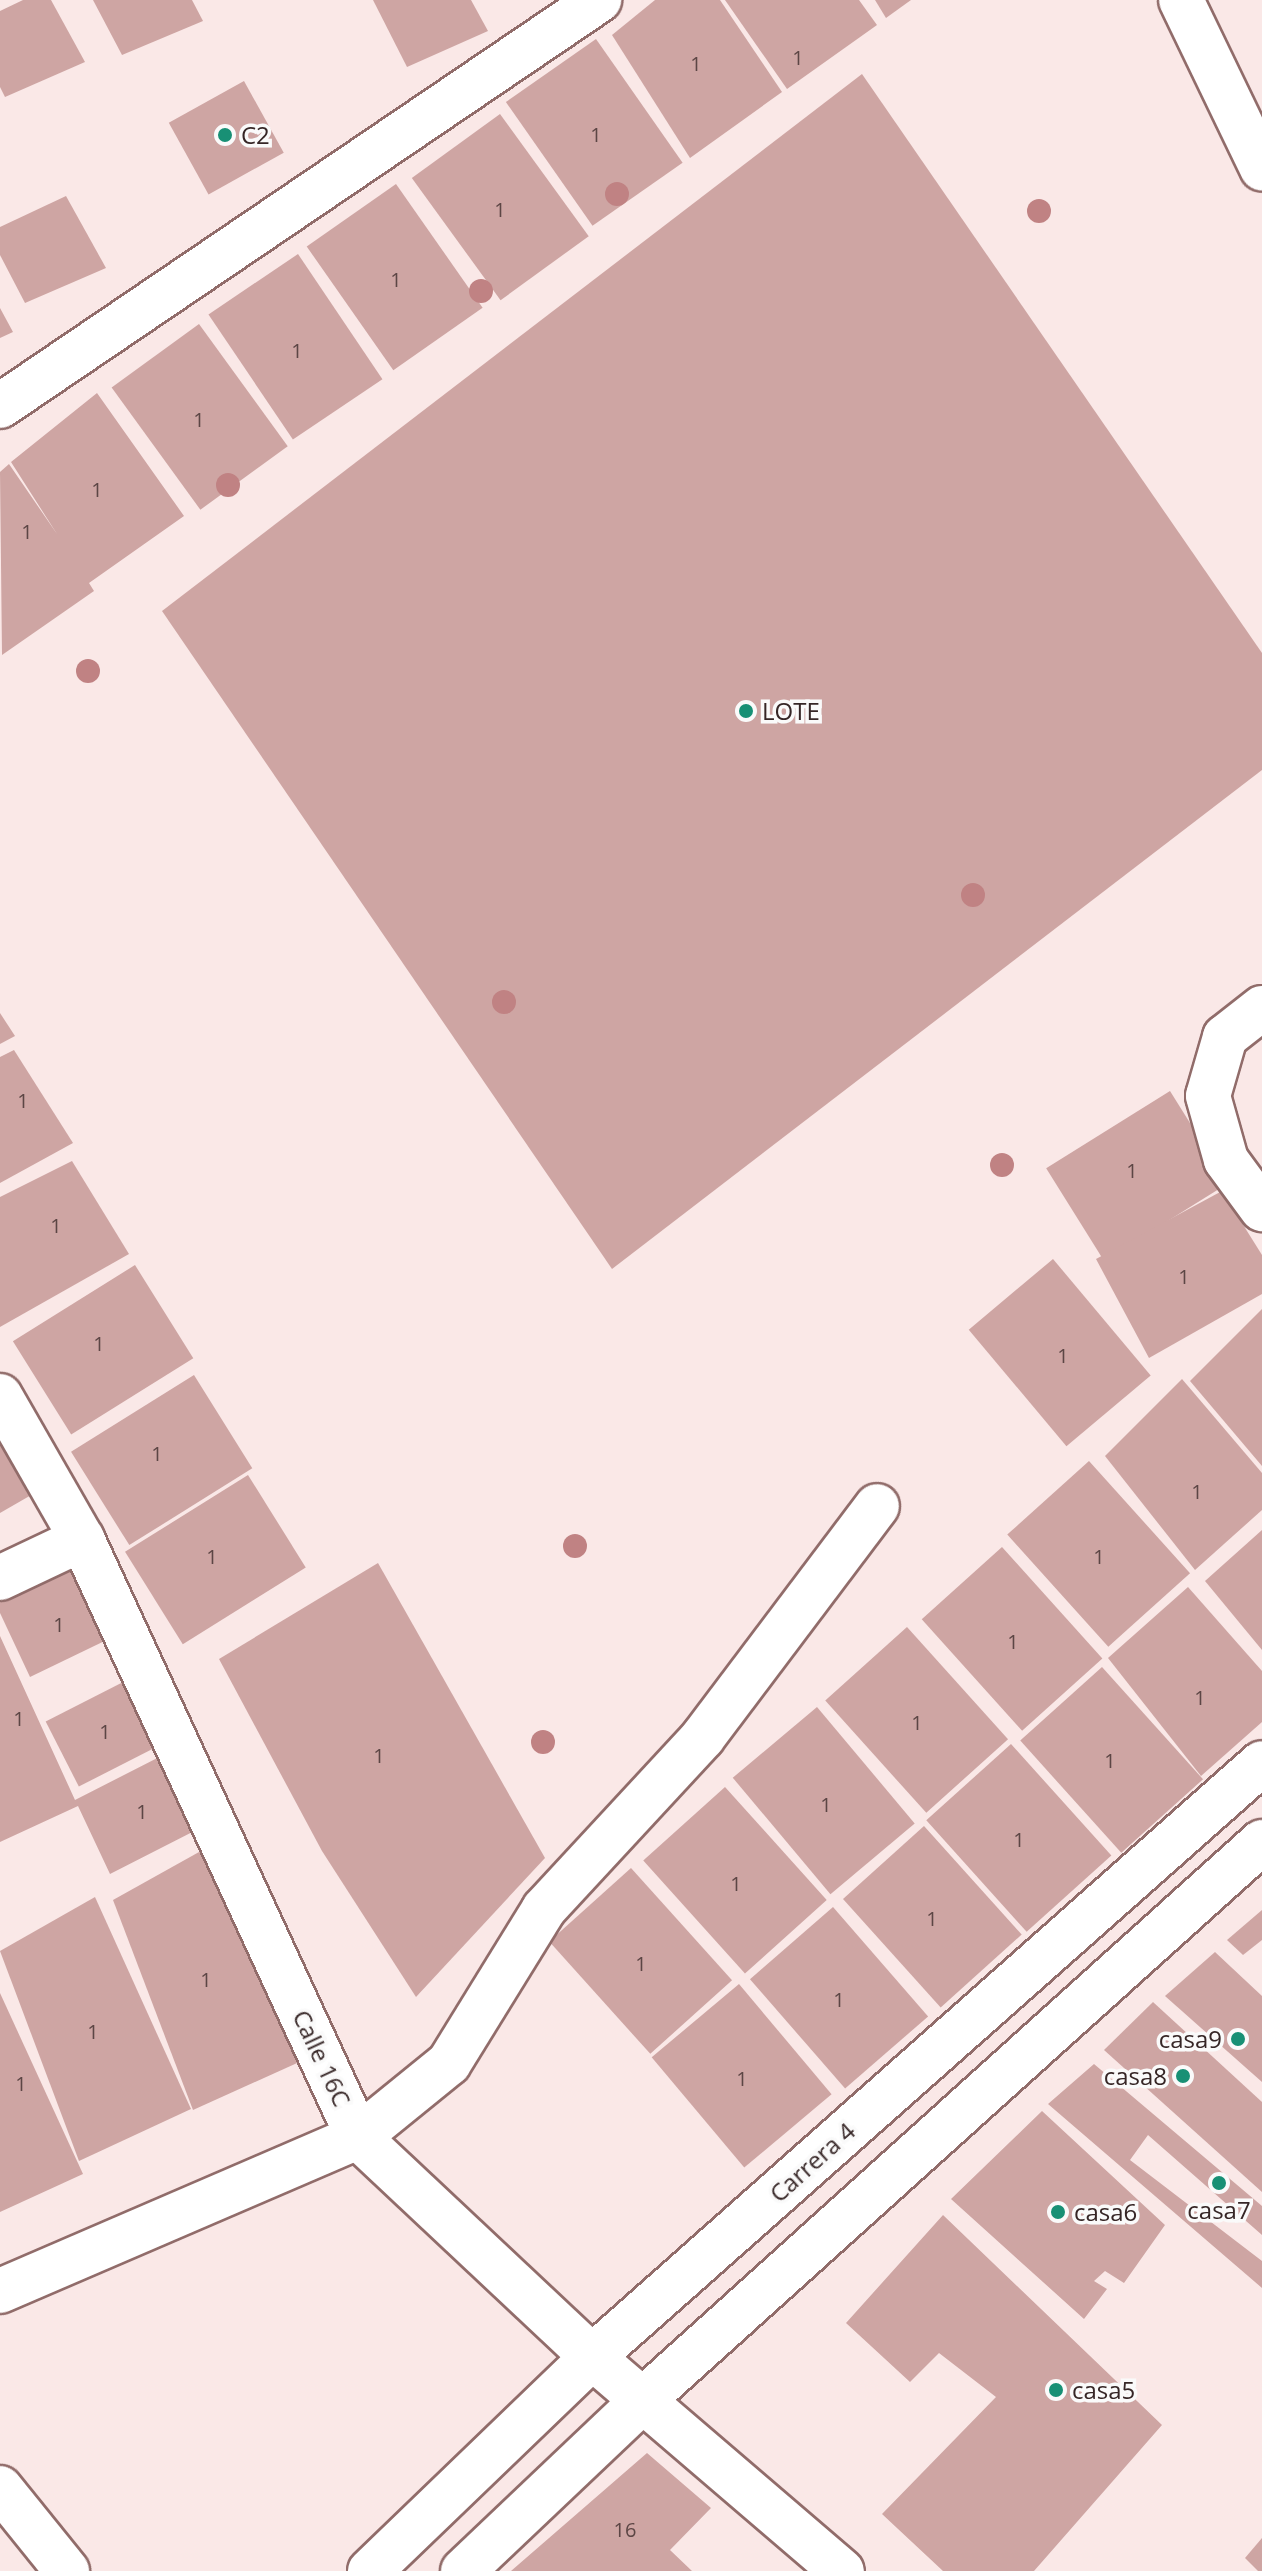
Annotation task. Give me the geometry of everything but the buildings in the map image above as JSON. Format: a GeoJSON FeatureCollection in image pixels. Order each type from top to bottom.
{"type":"FeatureCollection","features":[{"type":"Feature","properties":{"kind":"street"},"geometry":{"type":"LineString","coordinates":[[0,406],[599,0]]}},
{"type":"Feature","properties":{"kind":"street"},"geometry":{"type":"LineString","coordinates":[[1181,0],[1262,168]]}},
{"type":"Feature","properties":{"kind":"street"},"geometry":{"type":"LineString","coordinates":[[1262,1008],[1225,1037],[1208,1096],[1226,1160],[1262,1209]]}},
{"type":"Feature","properties":{"kind":"street","name":"Calle 16C"},"geometry":{"type":"LineString","coordinates":[[0,1396],[82,1539],[358,2137],[592,2357],[842,2571]]}},
{"type":"Feature","properties":{"kind":"street"},"geometry":{"type":"LineString","coordinates":[[0,2291],[358,2137],[449,2063],[544,1909],[703,1737],[877,1506]]}},
{"type":"Feature","properties":{"kind":"street"},"geometry":{"type":"LineString","coordinates":[[0,1578],[82,1539]]}},
{"type":"Feature","properties":{"kind":"street","name":"Carrera 4"},"geometry":{"type":"LineString","coordinates":[[370,2571],[592,2357],[1262,1763]]}},
{"type":"Feature","properties":{"kind":"street"},"geometry":{"type":"LineString","coordinates":[[463,2571],[644,2399],[1262,1842]]}},
{"type":"Feature","properties":{"kind":"street"},"geometry":{"type":"LineString","coordinates":[[0,2488],[67,2571]]}},
{"type":"Feature","properties":{"kind":"place","name":"C2"},"geometry":{"type":"Point","coordinates":[225,135]}},
{"type":"Feature","properties":{"kind":"place","name":"LOTE"},"geometry":{"type":"Point","coordinates":[746,711]}},
{"type":"Feature","properties":{"kind":"place","name":"casa9"},"geometry":{"type":"Point","coordinates":[1238,2039]}},
{"type":"Feature","properties":{"kind":"place","name":"casa8"},"geometry":{"type":"Point","coordinates":[1183,2076]}},
{"type":"Feature","properties":{"kind":"place","name":"casa7"},"geometry":{"type":"Point","coordinates":[1219,2183]}},
{"type":"Feature","properties":{"kind":"place","name":"casa6"},"geometry":{"type":"Point","coordinates":[1058,2212]}},
{"type":"Feature","properties":{"kind":"place","name":"casa5"},"geometry":{"type":"Point","coordinates":[1056,2390]}}]}
